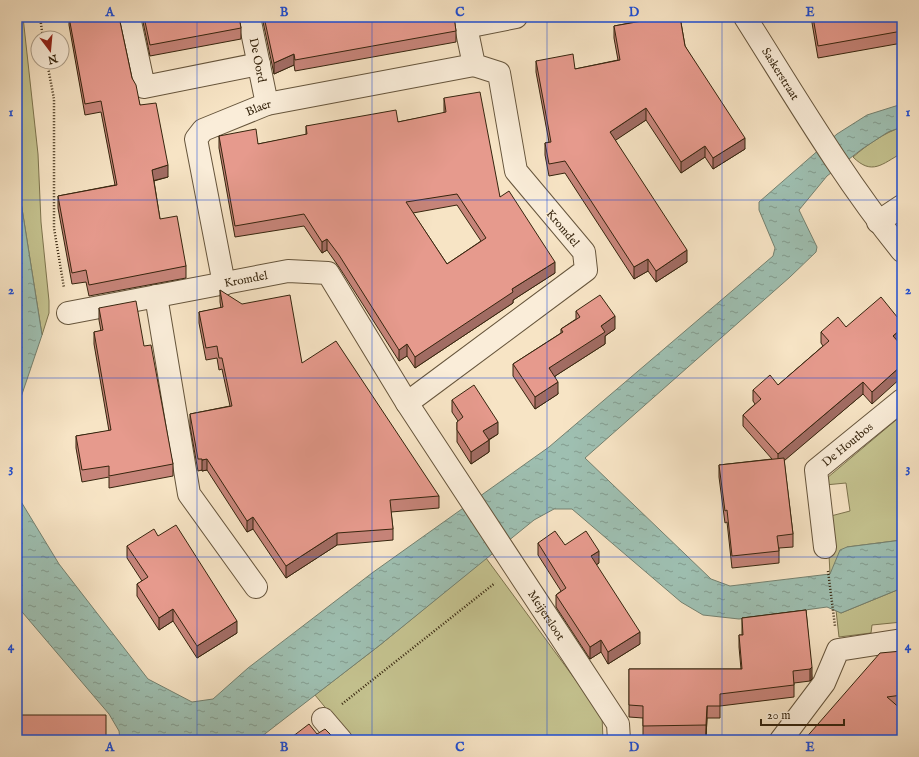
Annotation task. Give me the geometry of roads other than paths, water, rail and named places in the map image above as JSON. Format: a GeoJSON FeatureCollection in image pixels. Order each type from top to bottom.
{"type":"FeatureCollection","features":[{"type":"Feature","properties":{"kind":"street"},"geometry":{"type":"LineString","coordinates":[[129,17],[144,87],[259,64]]}},
{"type":"Feature","properties":{"kind":"street","name":"De Oord"},"geometry":{"type":"LineString","coordinates":[[249,17],[267,104]]}},
{"type":"Feature","properties":{"kind":"street"},"geometry":{"type":"LineString","coordinates":[[474,65],[465,22],[516,17]]}},
{"type":"Feature","properties":{"kind":"street","name":"Saskerstraat"},"geometry":{"type":"LineString","coordinates":[[745,17],[851,183],[878,222]]}},
{"type":"Feature","properties":{"kind":"street","name":"Blaer"},"geometry":{"type":"LineString","coordinates":[[224,284],[196,139],[203,130],[267,104],[474,65]]}},
{"type":"Feature","properties":{"kind":"street","name":"Kromdel"},"geometry":{"type":"LineString","coordinates":[[407,403],[586,270],[584,252],[516,171],[499,73],[474,65]]}},
{"type":"Feature","properties":{"kind":"street"},"geometry":{"type":"LineString","coordinates":[[902,206],[878,222],[902,251]]}},
{"type":"Feature","properties":{"kind":"street","name":"Kromdel"},"geometry":{"type":"LineString","coordinates":[[68,313],[288,271],[328,273],[407,403],[466,494]]}},
{"type":"Feature","properties":{"kind":"street"},"geometry":{"type":"LineString","coordinates":[[156,296],[189,494],[256,587]]}},
{"type":"Feature","properties":{"kind":"street","name":"De Houtbos"},"geometry":{"type":"LineString","coordinates":[[826,556],[816,470],[902,400]]}},
{"type":"Feature","properties":{"kind":"street","name":"Meijersloot"},"geometry":{"type":"LineString","coordinates":[[466,494],[618,724],[619,740]]}},
{"type":"Feature","properties":{"kind":"street"},"geometry":{"type":"LineString","coordinates":[[781,740],[824,683],[838,650],[902,640]]}},
{"type":"Feature","properties":{"kind":"street"},"geometry":{"type":"LineString","coordinates":[[324,719],[341,740]]}},
{"type":"Feature","properties":{"kind":"water"},"geometry":{"type":"Polygon","coordinates":[[[902,104],[902,127],[888,132],[862,149],[827,176],[799,210],[817,247],[816,252],[790,277],[585,458],[711,579],[730,586],[830,574],[840,550],[847,547],[902,540],[902,588],[841,613],[827,607],[739,619],[703,615],[681,602],[572,509],[554,509],[534,520],[380,645],[257,740],[120,740],[119,731],[109,714],[17,606],[17,495],[59,564],[148,679],[192,702],[213,699],[248,668],[372,573],[549,447],[773,256],[775,248],[759,210],[759,202],[837,134],[867,115],[902,104]]]}},
{"type":"Feature","properties":{"kind":"water"},"geometry":{"type":"Polygon","coordinates":[[[17,177],[42,335],[17,409],[17,177]]]}}]}
